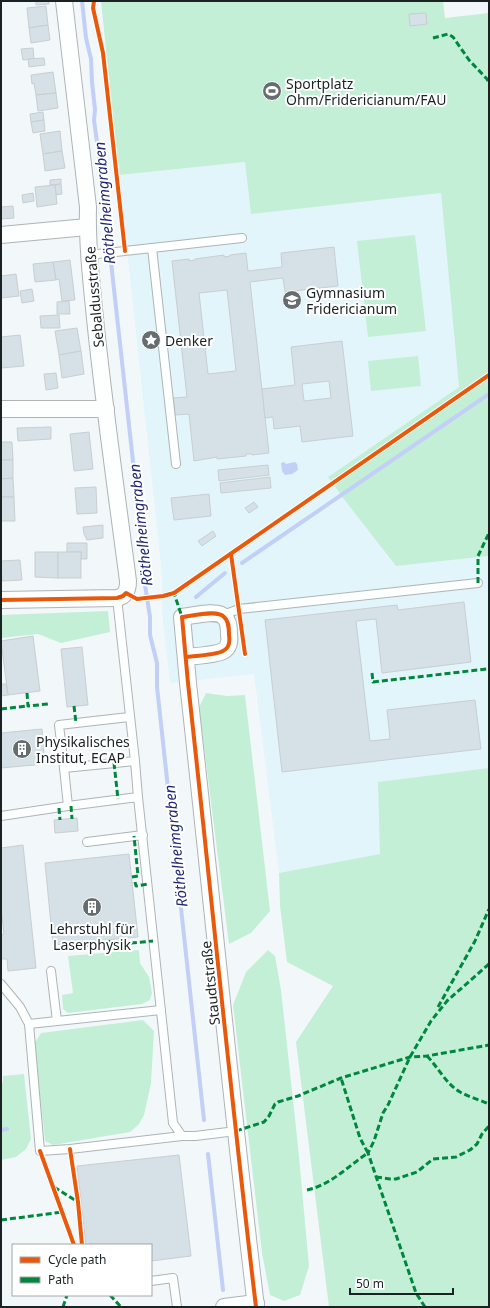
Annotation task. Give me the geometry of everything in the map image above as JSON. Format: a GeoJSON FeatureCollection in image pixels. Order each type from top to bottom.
{"type":"FeatureCollection","features":[{"type":"Feature","properties":{"kind":"street","name":"Sebaldusstraße"},"geometry":{"type":"LineString","coordinates":[[64,1],[88,207],[87,227],[94,254],[101,374],[128,581],[122,595]]}},
{"type":"Feature","properties":{"kind":"street"},"geometry":{"type":"LineString","coordinates":[[1,235],[87,227]]}},
{"type":"Feature","properties":{"kind":"street"},"geometry":{"type":"LineString","coordinates":[[1,409],[106,409]]}},
{"type":"Feature","properties":{"kind":"street"},"geometry":{"type":"LineString","coordinates":[[1,600],[122,595]]}},
{"type":"Feature","properties":{"kind":"street","name":"Staudtstraße"},"geometry":{"type":"LineString","coordinates":[[223,615],[216,613],[182,617],[236,1131],[256,1305]]}},
{"type":"Feature","properties":{"kind":"street"},"geometry":{"type":"LineString","coordinates":[[186,657],[219,653],[226,649],[229,644],[230,637],[228,623],[223,615]]}},
{"type":"Feature","properties":{"kind":"street"},"geometry":{"type":"LineString","coordinates":[[224,1307],[256,1305]]}},
{"type":"Feature","properties":{"kind":"lane"},"geometry":{"type":"LineString","coordinates":[[94,254],[242,238]]}},
{"type":"Feature","properties":{"kind":"lane"},"geometry":{"type":"LineString","coordinates":[[152,248],[176,464]]}},
{"type":"Feature","properties":{"kind":"lane"},"geometry":{"type":"LineString","coordinates":[[223,615],[239,609],[478,583]]}},
{"type":"Feature","properties":{"kind":"lane"},"geometry":{"type":"LineString","coordinates":[[122,595],[129,717],[135,761],[173,1123],[182,1136]]}},
{"type":"Feature","properties":{"kind":"lane"},"geometry":{"type":"LineString","coordinates":[[68,806],[58,725],[129,717]]}},
{"type":"Feature","properties":{"kind":"lane"},"geometry":{"type":"LineString","coordinates":[[64,768],[135,761]]}},
{"type":"Feature","properties":{"kind":"lane"},"geometry":{"type":"LineString","coordinates":[[1,816],[138,797]]}},
{"type":"Feature","properties":{"kind":"lane"},"geometry":{"type":"LineString","coordinates":[[87,842],[143,835]]}},
{"type":"Feature","properties":{"kind":"lane"},"geometry":{"type":"LineString","coordinates":[[52,971],[57,1021]]}},
{"type":"Feature","properties":{"kind":"lane"},"geometry":{"type":"LineString","coordinates":[[1,984],[20,1007],[29,1024],[40,1151],[236,1131]]}},
{"type":"Feature","properties":{"kind":"lane"},"geometry":{"type":"LineString","coordinates":[[29,1024],[161,1010]]}},
{"type":"Feature","properties":{"kind":"lane"},"geometry":{"type":"LineString","coordinates":[[152,1281],[173,1278],[177,1307]]}},
{"type":"Feature","properties":{"kind":"shaded area"},"geometry":{"type":"Polygon","coordinates":[[[245,162],[251,214],[441,193],[459,387],[328,477],[396,566],[489,556],[489,768],[379,782],[380,854],[279,873],[254,674],[170,683],[162,613],[162,575],[119,175],[245,162]]]}},
{"type":"Feature","properties":{"kind":"green space","name":"Sportplatz Ohm/Fridericianum/FAU"},"geometry":{"type":"Polygon","coordinates":[[[101,1],[443,1],[445,18],[489,13],[489,556],[396,566],[328,477],[459,387],[441,193],[251,214],[245,162],[119,175],[101,1]]]}},
{"type":"Feature","properties":{"kind":"green space"},"geometry":{"type":"Polygon","coordinates":[[[415,235],[426,331],[368,337],[357,241],[415,235]]]}},
{"type":"Feature","properties":{"kind":"green space"},"geometry":{"type":"Polygon","coordinates":[[[418,356],[421,386],[371,391],[368,361],[418,356]]]}},
{"type":"Feature","properties":{"kind":"green space"},"geometry":{"type":"Polygon","coordinates":[[[108,611],[110,632],[61,643],[38,634],[1,638],[1,615],[108,611]]]}},
{"type":"Feature","properties":{"kind":"green space"},"geometry":{"type":"Polygon","coordinates":[[[206,693],[227,696],[245,695],[270,911],[251,933],[229,944],[199,707],[206,693]]]}},
{"type":"Feature","properties":{"kind":"green space"},"geometry":{"type":"Polygon","coordinates":[[[489,768],[489,1307],[329,1307],[296,1042],[333,986],[287,962],[280,906],[279,873],[380,854],[378,782],[489,768]]]}},
{"type":"Feature","properties":{"kind":"green space"},"geometry":{"type":"Polygon","coordinates":[[[139,950],[140,963],[149,977],[152,993],[150,1000],[142,1004],[68,1013],[63,1009],[62,995],[73,993],[68,956],[139,950]]]}},
{"type":"Feature","properties":{"kind":"green space"},"geometry":{"type":"Polygon","coordinates":[[[268,950],[275,956],[281,990],[309,1266],[300,1295],[284,1301],[270,1295],[262,1253],[233,1005],[246,972],[268,950]]]}},
{"type":"Feature","properties":{"kind":"green space"},"geometry":{"type":"Polygon","coordinates":[[[143,1020],[154,1031],[151,1083],[144,1115],[139,1124],[130,1132],[53,1145],[45,1141],[34,1044],[41,1033],[143,1020]]]}},
{"type":"Feature","properties":{"kind":"green space"},"geometry":{"type":"Polygon","coordinates":[[[24,1074],[31,1139],[26,1149],[16,1157],[1,1160],[1,1083],[3,1083],[3,1076],[24,1074]]]}},
{"type":"Feature","properties":{"kind":"water"},"geometry":{"type":"Polygon","coordinates":[[[284,462],[286,464],[295,462],[298,470],[292,474],[285,475],[282,471],[281,463],[284,462]]]}},
{"type":"Feature","properties":{"kind":"building"},"geometry":{"type":"Polygon","coordinates":[[[36,1],[49,1],[49,4],[36,5],[36,1]]]}},
{"type":"Feature","properties":{"kind":"building"},"geometry":{"type":"Polygon","coordinates":[[[46,6],[48,25],[29,28],[27,8],[46,6]]]}},
{"type":"Feature","properties":{"kind":"building"},"geometry":{"type":"Polygon","coordinates":[[[426,13],[427,24],[410,26],[409,14],[426,13]]]}},
{"type":"Feature","properties":{"kind":"building"},"geometry":{"type":"Polygon","coordinates":[[[48,25],[50,40],[31,43],[29,28],[48,25]]]}},
{"type":"Feature","properties":{"kind":"building"},"geometry":{"type":"Polygon","coordinates":[[[33,48],[34,59],[23,60],[21,49],[33,48]]]}},
{"type":"Feature","properties":{"kind":"building"},"geometry":{"type":"Polygon","coordinates":[[[44,58],[45,65],[29,67],[28,59],[44,58]]]}},
{"type":"Feature","properties":{"kind":"building"},"geometry":{"type":"Polygon","coordinates":[[[53,72],[56,93],[36,95],[34,83],[32,84],[31,75],[53,72]]]}},
{"type":"Feature","properties":{"kind":"building"},"geometry":{"type":"Polygon","coordinates":[[[56,93],[58,108],[38,111],[36,95],[56,93]]]}},
{"type":"Feature","properties":{"kind":"building"},"geometry":{"type":"Polygon","coordinates":[[[43,112],[44,120],[31,122],[30,114],[43,112]]]}},
{"type":"Feature","properties":{"kind":"building"},"geometry":{"type":"Polygon","coordinates":[[[44,120],[45,131],[33,133],[31,122],[44,120]]]}},
{"type":"Feature","properties":{"kind":"building"},"geometry":{"type":"Polygon","coordinates":[[[60,131],[62,151],[43,154],[40,134],[60,131]]]}},
{"type":"Feature","properties":{"kind":"building"},"geometry":{"type":"Polygon","coordinates":[[[62,151],[65,168],[45,171],[43,154],[62,151]]]}},
{"type":"Feature","properties":{"kind":"building"},"geometry":{"type":"Polygon","coordinates":[[[61,179],[61,184],[50,185],[50,180],[61,179]]]}},
{"type":"Feature","properties":{"kind":"building"},"geometry":{"type":"Polygon","coordinates":[[[61,184],[62,194],[56,195],[55,185],[61,184]]]}},
{"type":"Feature","properties":{"kind":"building"},"geometry":{"type":"Polygon","coordinates":[[[55,185],[57,204],[37,207],[35,187],[55,185]]]}},
{"type":"Feature","properties":{"kind":"building"},"geometry":{"type":"Polygon","coordinates":[[[33,193],[34,201],[23,203],[22,195],[33,193]]]}},
{"type":"Feature","properties":{"kind":"building"},"geometry":{"type":"Polygon","coordinates":[[[13,206],[14,218],[1,219],[1,207],[13,206]]]}},
{"type":"Feature","properties":{"kind":"building","name":"Gymnasium Fridericianum"},"geometry":{"type":"Polygon","coordinates":[[[334,247],[338,286],[285,292],[283,278],[250,282],[269,453],[252,455],[246,454],[246,456],[217,459],[217,457],[194,461],[189,414],[175,415],[173,398],[187,397],[172,261],[189,259],[189,261],[246,253],[248,271],[282,267],[281,253],[334,247]],[[227,290],[199,293],[208,374],[236,371],[227,290]]]}},
{"type":"Feature","properties":{"kind":"building"},"geometry":{"type":"Polygon","coordinates":[[[70,260],[75,300],[62,301],[59,279],[56,280],[53,262],[70,260]]]}},
{"type":"Feature","properties":{"kind":"building"},"geometry":{"type":"Polygon","coordinates":[[[53,262],[56,280],[35,282],[33,264],[53,262]]]}},
{"type":"Feature","properties":{"kind":"building"},"geometry":{"type":"Polygon","coordinates":[[[16,274],[19,296],[1,298],[1,276],[16,274]]]}},
{"type":"Feature","properties":{"kind":"building"},"geometry":{"type":"Polygon","coordinates":[[[32,289],[34,301],[22,303],[20,291],[32,289]]]}},
{"type":"Feature","properties":{"kind":"building"},"geometry":{"type":"Polygon","coordinates":[[[69,301],[70,314],[57,314],[57,302],[69,301]]]}},
{"type":"Feature","properties":{"kind":"building"},"geometry":{"type":"Polygon","coordinates":[[[59,315],[60,328],[41,328],[40,316],[59,315]]]}},
{"type":"Feature","properties":{"kind":"building"},"geometry":{"type":"Polygon","coordinates":[[[77,328],[81,351],[59,355],[55,331],[77,328]]]}},
{"type":"Feature","properties":{"kind":"building"},"geometry":{"type":"Polygon","coordinates":[[[20,335],[24,366],[1,368],[1,337],[20,335]]]}},
{"type":"Feature","properties":{"kind":"building"},"geometry":{"type":"Polygon","coordinates":[[[342,341],[353,436],[302,442],[300,426],[274,429],[273,417],[265,418],[262,389],[295,385],[291,347],[342,341]],[[329,381],[302,384],[304,401],[331,398],[329,381]]]}},
{"type":"Feature","properties":{"kind":"building"},"geometry":{"type":"Polygon","coordinates":[[[81,351],[84,374],[62,378],[59,355],[81,351]]]}},
{"type":"Feature","properties":{"kind":"building"},"geometry":{"type":"Polygon","coordinates":[[[56,373],[58,388],[46,390],[44,374],[56,373]]]}},
{"type":"Feature","properties":{"kind":"building"},"geometry":{"type":"Polygon","coordinates":[[[51,427],[51,439],[18,441],[17,428],[51,427]]]}},
{"type":"Feature","properties":{"kind":"building"},"geometry":{"type":"Polygon","coordinates":[[[89,432],[93,469],[74,471],[70,434],[89,432]]]}},
{"type":"Feature","properties":{"kind":"building"},"geometry":{"type":"Polygon","coordinates":[[[1,442],[12,442],[13,460],[1,460],[1,442]]]}},
{"type":"Feature","properties":{"kind":"building"},"geometry":{"type":"Polygon","coordinates":[[[1,460],[13,460],[13,478],[1,479],[1,460]]]}},
{"type":"Feature","properties":{"kind":"building"},"geometry":{"type":"Polygon","coordinates":[[[268,465],[269,475],[219,481],[218,470],[268,465]]]}},
{"type":"Feature","properties":{"kind":"building"},"geometry":{"type":"Polygon","coordinates":[[[270,477],[271,488],[221,493],[220,483],[270,477]]]}},
{"type":"Feature","properties":{"kind":"building"},"geometry":{"type":"Polygon","coordinates":[[[13,478],[14,497],[1,497],[1,479],[13,478]]]}},
{"type":"Feature","properties":{"kind":"building"},"geometry":{"type":"Polygon","coordinates":[[[96,487],[97,513],[77,514],[75,488],[96,487]]]}},
{"type":"Feature","properties":{"kind":"building"},"geometry":{"type":"Polygon","coordinates":[[[209,494],[211,516],[174,520],[171,498],[209,494]]]}},
{"type":"Feature","properties":{"kind":"building"},"geometry":{"type":"Polygon","coordinates":[[[1,497],[14,497],[15,521],[1,521],[1,497]]]}},
{"type":"Feature","properties":{"kind":"building"},"geometry":{"type":"Polygon","coordinates":[[[254,502],[258,507],[249,513],[245,508],[254,502]]]}},
{"type":"Feature","properties":{"kind":"building"},"geometry":{"type":"Polygon","coordinates":[[[103,525],[103,538],[87,540],[83,527],[103,525]]]}},
{"type":"Feature","properties":{"kind":"building"},"geometry":{"type":"Polygon","coordinates":[[[213,531],[216,536],[202,546],[198,541],[213,531]]]}},
{"type":"Feature","properties":{"kind":"building"},"geometry":{"type":"Polygon","coordinates":[[[67,543],[87,543],[87,559],[81,559],[81,552],[67,552],[67,543]]]}},
{"type":"Feature","properties":{"kind":"building"},"geometry":{"type":"Polygon","coordinates":[[[35,552],[58,552],[58,578],[35,577],[35,552]]]}},
{"type":"Feature","properties":{"kind":"building"},"geometry":{"type":"Polygon","coordinates":[[[58,552],[81,552],[81,578],[58,578],[58,552]]]}},
{"type":"Feature","properties":{"kind":"building"},"geometry":{"type":"Polygon","coordinates":[[[20,560],[22,580],[2,581],[1,561],[20,560]]]}},
{"type":"Feature","properties":{"kind":"building"},"geometry":{"type":"Polygon","coordinates":[[[464,602],[471,662],[382,673],[376,619],[356,621],[370,741],[390,739],[387,710],[475,700],[481,749],[282,772],[265,620],[397,605],[398,610],[464,602]]]}},
{"type":"Feature","properties":{"kind":"building"},"geometry":{"type":"Polygon","coordinates":[[[33,636],[40,691],[8,695],[1,641],[33,636]]]}},
{"type":"Feature","properties":{"kind":"building"},"geometry":{"type":"Polygon","coordinates":[[[82,647],[88,705],[67,707],[61,649],[82,647]]]}},
{"type":"Feature","properties":{"kind":"building"},"geometry":{"type":"Polygon","coordinates":[[[1,684],[6,684],[8,695],[1,696],[1,684]]]}},
{"type":"Feature","properties":{"kind":"building","name":"Physikalisches Institut, ECAP"},"geometry":{"type":"Polygon","coordinates":[[[42,729],[45,764],[1,768],[1,733],[42,729]]]}},
{"type":"Feature","properties":{"kind":"building"},"geometry":{"type":"Polygon","coordinates":[[[77,818],[78,831],[55,833],[54,820],[77,818]]]}},
{"type":"Feature","properties":{"kind":"building"},"geometry":{"type":"Polygon","coordinates":[[[23,845],[36,968],[8,971],[7,959],[1,959],[1,935],[4,934],[1,907],[1,848],[23,845]]]}},
{"type":"Feature","properties":{"kind":"building","name":"Lehrstuhl für Laserphysik"},"geometry":{"type":"Polygon","coordinates":[[[129,854],[138,937],[53,945],[45,863],[129,854]]]}},
{"type":"Feature","properties":{"kind":"building"},"geometry":{"type":"Polygon","coordinates":[[[179,1155],[191,1256],[152,1261],[152,1244],[86,1244],[77,1166],[179,1155]]]}},
{"type":"Feature","properties":{"kind":"waterway","name":"Röthelheimgraben"},"geometry":{"type":"LineString","coordinates":[[82,1],[86,38],[91,59],[95,110],[94,120],[103,187],[106,229],[109,244],[142,543],[143,564],[146,575],[145,585],[150,617],[150,635],[157,663],[157,687],[204,1120]]}},
{"type":"Feature","properties":{"kind":"waterway"},"geometry":{"type":"LineString","coordinates":[[242,563],[489,394]]}},
{"type":"Feature","properties":{"kind":"waterway"},"geometry":{"type":"LineString","coordinates":[[196,597],[225,573]]}},
{"type":"Feature","properties":{"kind":"waterway"},"geometry":{"type":"LineString","coordinates":[[1,1130],[7,1129]]}},
{"type":"Feature","properties":{"kind":"waterway","name":"Röthelheimgraben"},"geometry":{"type":"LineString","coordinates":[[208,1154],[223,1290]]}},
{"type":"Feature","properties":{"kind":"marked path"},"geometry":{"type":"LineString","coordinates":[[433,38],[448,34],[453,37],[469,60],[487,79],[489,84]]}},
{"type":"Feature","properties":{"kind":"marked path"},"geometry":{"type":"LineString","coordinates":[[478,583],[478,556],[489,533]]}},
{"type":"Feature","properties":{"kind":"marked path"},"geometry":{"type":"LineString","coordinates":[[176,592],[174,593],[182,617]]}},
{"type":"Feature","properties":{"kind":"marked path"},"geometry":{"type":"LineString","coordinates":[[372,673],[373,682],[487,669]]}},
{"type":"Feature","properties":{"kind":"marked path"},"geometry":{"type":"LineString","coordinates":[[27,693],[28,706],[48,704]]}},
{"type":"Feature","properties":{"kind":"marked path"},"geometry":{"type":"LineString","coordinates":[[1,709],[28,706]]}},
{"type":"Feature","properties":{"kind":"marked path"},"geometry":{"type":"LineString","coordinates":[[74,706],[76,723]]}},
{"type":"Feature","properties":{"kind":"marked path"},"geometry":{"type":"LineString","coordinates":[[49,744],[61,742]]}},
{"type":"Feature","properties":{"kind":"marked path"},"geometry":{"type":"LineString","coordinates":[[114,763],[118,799]]}},
{"type":"Feature","properties":{"kind":"marked path"},"geometry":{"type":"LineString","coordinates":[[71,806],[72,819]]}},
{"type":"Feature","properties":{"kind":"marked path"},"geometry":{"type":"LineString","coordinates":[[59,808],[60,820]]}},
{"type":"Feature","properties":{"kind":"marked path"},"geometry":{"type":"LineString","coordinates":[[132,877],[138,876],[134,836]]}},
{"type":"Feature","properties":{"kind":"marked path"},"geometry":{"type":"LineString","coordinates":[[135,882],[136,886],[148,884]]}},
{"type":"Feature","properties":{"kind":"marked path"},"geometry":{"type":"LineString","coordinates":[[438,1007],[475,941],[489,909]]}},
{"type":"Feature","properties":{"kind":"marked path"},"geometry":{"type":"LineString","coordinates":[[109,940],[109,943],[120,942],[120,944],[153,941]]}},
{"type":"Feature","properties":{"kind":"marked path"},"geometry":{"type":"LineString","coordinates":[[64,948],[109,943]]}},
{"type":"Feature","properties":{"kind":"marked path"},"geometry":{"type":"LineString","coordinates":[[425,1307],[416,1293],[368,1153],[374,1141],[383,1113],[410,1057],[431,1021],[447,1001],[489,964]]}},
{"type":"Feature","properties":{"kind":"marked path"},"geometry":{"type":"LineString","coordinates":[[236,1131],[264,1122],[275,1104],[278,1102],[298,1096],[341,1078],[410,1057],[427,1056],[489,1045]]}},
{"type":"Feature","properties":{"kind":"marked path"},"geometry":{"type":"LineString","coordinates":[[427,1056],[455,1089],[489,1104]]}},
{"type":"Feature","properties":{"kind":"marked path"},"geometry":{"type":"LineString","coordinates":[[307,1190],[316,1188],[332,1180],[368,1153],[360,1138],[341,1078]]}},
{"type":"Feature","properties":{"kind":"marked path"},"geometry":{"type":"LineString","coordinates":[[376,1177],[396,1179],[417,1172],[433,1159],[456,1157],[470,1150],[477,1144],[482,1134],[489,1126]]}},
{"type":"Feature","properties":{"kind":"marked path"},"geometry":{"type":"LineString","coordinates":[[54,1187],[78,1202]]}},
{"type":"Feature","properties":{"kind":"marked path"},"geometry":{"type":"LineString","coordinates":[[1,1220],[63,1212]]}},
{"type":"Feature","properties":{"kind":"marked path"},"geometry":{"type":"LineString","coordinates":[[63,1307],[67,1296]]}},
{"type":"Feature","properties":{"kind":"marked path"},"geometry":{"type":"LineString","coordinates":[[111,1296],[121,1307]]}},
{"type":"Feature","properties":{"kind":"cycle path"},"geometry":{"type":"LineString","coordinates":[[94,1],[93,8],[103,53],[125,251]]}},
{"type":"Feature","properties":{"kind":"cycle path"},"geometry":{"type":"LineString","coordinates":[[1,600],[117,598],[126,593],[137,599],[163,596],[174,593],[489,375]]}},
{"type":"Feature","properties":{"kind":"cycle path"},"geometry":{"type":"LineString","coordinates":[[231,554],[245,654]]}},
{"type":"Feature","properties":{"kind":"cycle path"},"geometry":{"type":"LineString","coordinates":[[186,657],[215,653],[223,651],[227,648],[229,642],[229,628],[224,617],[216,613],[182,617],[188,683],[256,1307]]}},
{"type":"Feature","properties":{"kind":"cycle path"},"geometry":{"type":"LineString","coordinates":[[70,1149],[78,1202],[82,1244]]}},
{"type":"Feature","properties":{"kind":"cycle path"},"geometry":{"type":"LineString","coordinates":[[40,1151],[74,1244]]}},
{"type":"Feature","properties":{"kind":"place","name":"Sportplatz Ohm/Fridericianum/FAU"},"geometry":{"type":"Point","coordinates":[272,91]}},
{"type":"Feature","properties":{"kind":"place","name":"Gymnasium Fridericianum"},"geometry":{"type":"Point","coordinates":[292,300]}},
{"type":"Feature","properties":{"kind":"place","name":"Denker"},"geometry":{"type":"Point","coordinates":[151,340]}},
{"type":"Feature","properties":{"kind":"place","name":"Physikalisches Institut, ECAP"},"geometry":{"type":"Point","coordinates":[22,749]}},
{"type":"Feature","properties":{"kind":"place","name":"Lehrstuhl für Laserphysik"},"geometry":{"type":"Point","coordinates":[92,907]}}]}
